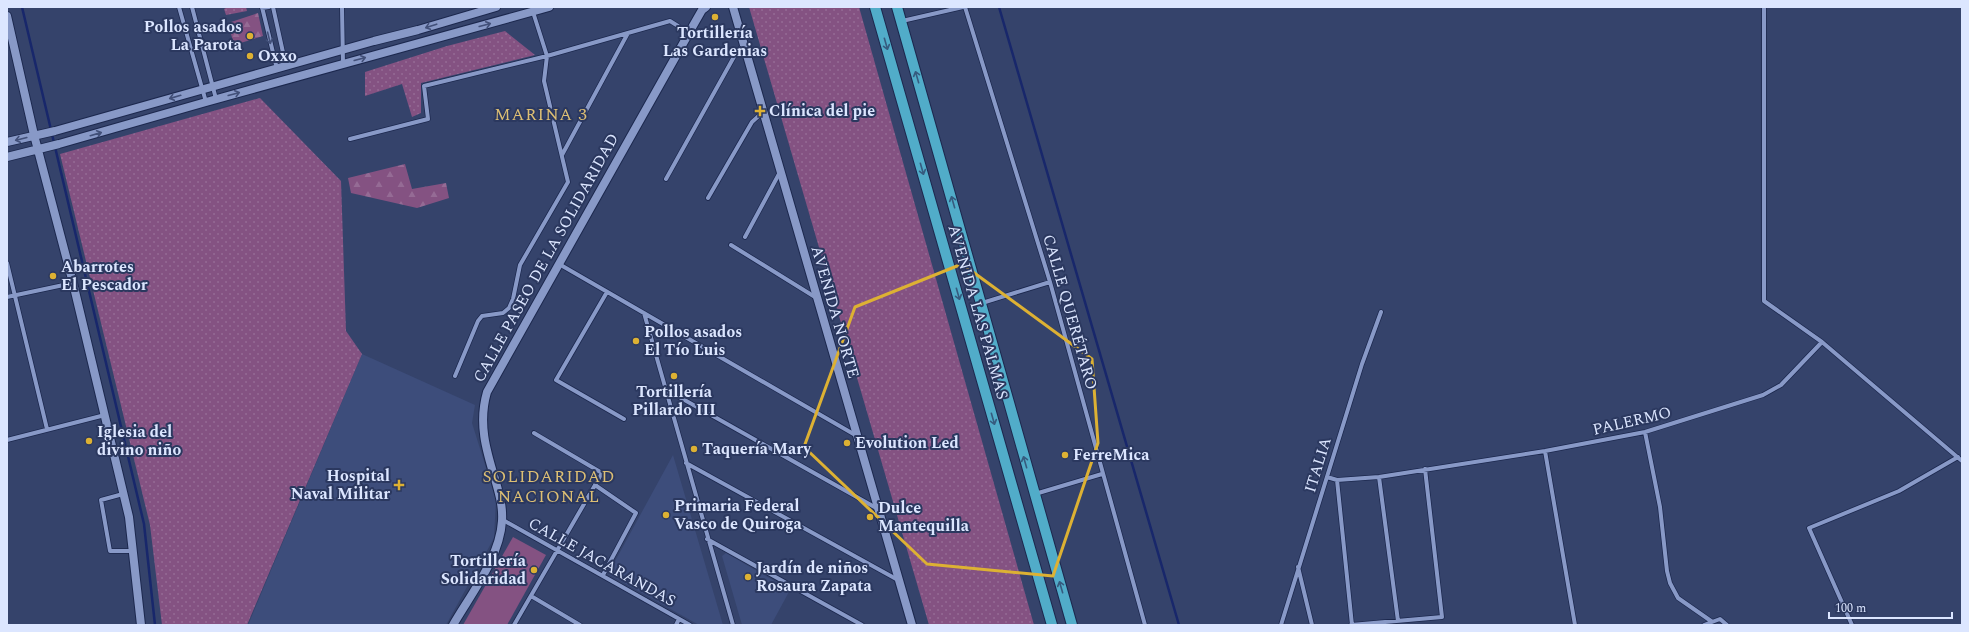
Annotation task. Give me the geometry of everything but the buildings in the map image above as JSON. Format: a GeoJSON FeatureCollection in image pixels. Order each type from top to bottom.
{"type":"FeatureCollection","features":[{"type":"Feature","properties":{"kind":"main road","name":"AVENIDA LAS PALMAS"},"geometry":{"type":"LineString","coordinates":[[875,7],[1052,625]]}},
{"type":"Feature","properties":{"kind":"main road","name":"AVENIDA LAS PALMAS"},"geometry":{"type":"LineString","coordinates":[[897,7],[1072,625]]}},
{"type":"Feature","properties":{"kind":"street"},"geometry":{"type":"LineString","coordinates":[[179,7],[206,102]]}},
{"type":"Feature","properties":{"kind":"street"},"geometry":{"type":"LineString","coordinates":[[192,7],[216,99]]}},
{"type":"Feature","properties":{"kind":"street"},"geometry":{"type":"LineString","coordinates":[[269,7],[262,8],[277,69]]}},
{"type":"Feature","properties":{"kind":"street"},"geometry":{"type":"LineString","coordinates":[[274,7],[286,66]]}},
{"type":"Feature","properties":{"kind":"street"},"geometry":{"type":"LineString","coordinates":[[342,7],[343,64]]}},
{"type":"Feature","properties":{"kind":"street"},"geometry":{"type":"LineString","coordinates":[[7,142],[70,127],[496,7]]}},
{"type":"Feature","properties":{"kind":"street"},"geometry":{"type":"LineString","coordinates":[[7,157],[48,147],[549,7]]}},
{"type":"Feature","properties":{"kind":"street","name":"CALLE PASEO DE LA SOLIDARIDAD"},"geometry":{"type":"LineString","coordinates":[[453,625],[497,547],[502,520],[500,495],[483,434],[484,406],[491,384],[694,24],[702,10],[706,7]]}},
{"type":"Feature","properties":{"kind":"street","name":"AVENIDA NORTE"},"geometry":{"type":"LineString","coordinates":[[733,7],[815,297],[912,625]]}},
{"type":"Feature","properties":{"kind":"street","name":"CALLE QUERÉTARO"},"geometry":{"type":"LineString","coordinates":[[902,22],[964,7],[1050,282],[1145,625]]}},
{"type":"Feature","properties":{"kind":"street"},"geometry":{"type":"LineString","coordinates":[[1764,7],[1764,301],[1822,342],[1962,461]]}},
{"type":"Feature","properties":{"kind":"street"},"geometry":{"type":"LineString","coordinates":[[455,376],[478,321],[482,316],[503,313],[509,308],[513,299],[520,266],[568,182],[544,81],[548,56],[533,12]]}},
{"type":"Feature","properties":{"kind":"street"},"geometry":{"type":"LineString","coordinates":[[7,20],[34,135],[73,283],[129,517],[141,625]]}},
{"type":"Feature","properties":{"kind":"street"},"geometry":{"type":"LineString","coordinates":[[350,139],[428,119],[424,86],[548,56],[670,22],[678,26]]}},
{"type":"Feature","properties":{"kind":"street"},"geometry":{"type":"LineString","coordinates":[[562,155],[628,33]]}},
{"type":"Feature","properties":{"kind":"street"},"geometry":{"type":"LineString","coordinates":[[666,179],[735,55],[744,45]]}},
{"type":"Feature","properties":{"kind":"street"},"geometry":{"type":"LineString","coordinates":[[708,198],[752,122],[763,111]]}},
{"type":"Feature","properties":{"kind":"street"},"geometry":{"type":"LineString","coordinates":[[70,127],[73,140]]}},
{"type":"Feature","properties":{"kind":"street"},"geometry":{"type":"LineString","coordinates":[[745,237],[780,172]]}},
{"type":"Feature","properties":{"kind":"street"},"geometry":{"type":"LineString","coordinates":[[731,245],[815,297]]}},
{"type":"Feature","properties":{"kind":"street"},"geometry":{"type":"LineString","coordinates":[[7,263],[47,429]]}},
{"type":"Feature","properties":{"kind":"street"},"geometry":{"type":"LineString","coordinates":[[559,264],[857,436]]}},
{"type":"Feature","properties":{"kind":"street"},"geometry":{"type":"LineString","coordinates":[[981,303],[1050,282]]}},
{"type":"Feature","properties":{"kind":"street"},"geometry":{"type":"LineString","coordinates":[[7,297],[73,283]]}},
{"type":"Feature","properties":{"kind":"street"},"geometry":{"type":"LineString","coordinates":[[607,292],[556,380],[624,419]]}},
{"type":"Feature","properties":{"kind":"street","name":"ITALIA"},"geometry":{"type":"LineString","coordinates":[[1281,625],[1362,364],[1381,312]]}},
{"type":"Feature","properties":{"kind":"street"},"geometry":{"type":"LineString","coordinates":[[644,313],[707,539],[733,625]]}},
{"type":"Feature","properties":{"kind":"street","name":"PALERMO"},"geometry":{"type":"LineString","coordinates":[[1337,480],[1379,477],[1545,451],[1645,432],[1763,395],[1781,384],[1822,342]]}},
{"type":"Feature","properties":{"kind":"street"},"geometry":{"type":"LineString","coordinates":[[665,388],[878,509]]}},
{"type":"Feature","properties":{"kind":"street"},"geometry":{"type":"LineString","coordinates":[[7,440],[104,415]]}},
{"type":"Feature","properties":{"kind":"street"},"geometry":{"type":"LineString","coordinates":[[1645,432],[1660,508],[1667,571],[1670,583],[1678,598],[1711,621]]}},
{"type":"Feature","properties":{"kind":"street"},"geometry":{"type":"LineString","coordinates":[[514,625],[602,473],[534,433]]}},
{"type":"Feature","properties":{"kind":"street"},"geometry":{"type":"LineString","coordinates":[[1545,451],[1575,625]]}},
{"type":"Feature","properties":{"kind":"street"},"geometry":{"type":"LineString","coordinates":[[1852,625],[1809,528],[1899,491],[1958,457]]}},
{"type":"Feature","properties":{"kind":"street"},"geometry":{"type":"LineString","coordinates":[[686,463],[899,581]]}},
{"type":"Feature","properties":{"kind":"street"},"geometry":{"type":"LineString","coordinates":[[1327,477],[1337,480],[1351,625],[1442,617],[1425,469]]}},
{"type":"Feature","properties":{"kind":"street"},"geometry":{"type":"LineString","coordinates":[[1034,494],[1102,474]]}},
{"type":"Feature","properties":{"kind":"street"},"geometry":{"type":"LineString","coordinates":[[1379,477],[1398,621]]}},
{"type":"Feature","properties":{"kind":"street"},"geometry":{"type":"LineString","coordinates":[[595,485],[636,513],[603,575]]}},
{"type":"Feature","properties":{"kind":"street"},"geometry":{"type":"LineString","coordinates":[[123,494],[101,500],[110,551],[133,551]]}},
{"type":"Feature","properties":{"kind":"street","name":"CALLE JACARANDAS"},"geometry":{"type":"LineString","coordinates":[[502,520],[603,575],[690,625]]}},
{"type":"Feature","properties":{"kind":"street"},"geometry":{"type":"LineString","coordinates":[[707,539],[862,625]]}},
{"type":"Feature","properties":{"kind":"street"},"geometry":{"type":"LineString","coordinates":[[1298,567],[1312,625]]}},
{"type":"Feature","properties":{"kind":"street"},"geometry":{"type":"LineString","coordinates":[[531,596],[580,625]]}},
{"type":"Feature","properties":{"kind":"street"},"geometry":{"type":"LineString","coordinates":[[676,625],[679,619]]}},
{"type":"Feature","properties":{"kind":"street"},"geometry":{"type":"LineString","coordinates":[[1704,625],[1711,621],[1720,620],[1727,625]]}},
{"type":"Feature","properties":{"kind":"highlighted area"},"geometry":{"type":"Polygon","coordinates":[[[962,264],[1092,359],[1098,443],[1053,576],[927,564],[804,447],[855,307],[962,264]]]}},
{"type":"Feature","properties":{"kind":"shaded area","name":"Hospital Naval Militar"},"geometry":{"type":"Polygon","coordinates":[[[362,354],[475,405],[472,423],[496,500],[494,538],[446,625],[248,625],[362,354]]]}},
{"type":"Feature","properties":{"kind":"shaded area","name":"Primaria Federal Vasco de Quiroga"},"geometry":{"type":"Polygon","coordinates":[[[673,455],[723,625],[699,625],[608,574],[673,455]]]}},
{"type":"Feature","properties":{"kind":"shaded area","name":"Jardín de niños Rosaura Zapata"},"geometry":{"type":"Polygon","coordinates":[[[726,553],[790,590],[771,625],[742,625],[722,556],[726,553]]]}},
{"type":"Feature","properties":{"kind":"green space"},"geometry":{"type":"Polygon","coordinates":[[[228,7],[246,7],[247,11],[226,15],[224,9],[228,7]]]}},
{"type":"Feature","properties":{"kind":"green space"},"geometry":{"type":"Polygon","coordinates":[[[749,7],[859,7],[1034,625],[929,625],[749,7]]]}},
{"type":"Feature","properties":{"kind":"green space"},"geometry":{"type":"Polygon","coordinates":[[[258,13],[263,36],[234,45],[228,23],[258,13]]]}},
{"type":"Feature","properties":{"kind":"green space"},"geometry":{"type":"Polygon","coordinates":[[[505,31],[535,55],[421,83],[421,113],[412,117],[402,84],[365,96],[365,72],[447,46],[505,31]]]}},
{"type":"Feature","properties":{"kind":"green space"},"geometry":{"type":"Polygon","coordinates":[[[260,98],[341,181],[346,331],[362,354],[247,625],[162,625],[150,525],[60,154],[260,98]]]}},
{"type":"Feature","properties":{"kind":"green space"},"geometry":{"type":"Polygon","coordinates":[[[405,164],[412,189],[446,183],[449,198],[417,208],[351,193],[348,178],[405,164]]]}},
{"type":"Feature","properties":{"kind":"green space"},"geometry":{"type":"Polygon","coordinates":[[[513,537],[546,555],[507,625],[463,625],[513,537]]]}},
{"type":"Feature","properties":{"kind":"waterway"},"geometry":{"type":"LineString","coordinates":[[22,7],[144,524],[155,625]]}},
{"type":"Feature","properties":{"kind":"waterway"},"geometry":{"type":"LineString","coordinates":[[999,7],[1179,625]]}},
{"type":"Feature","properties":{"kind":"place","name":"Tortillería Las Gardenias"},"geometry":{"type":"Point","coordinates":[715,17]}},
{"type":"Feature","properties":{"kind":"place","name":"Pollos asados La Parota"},"geometry":{"type":"Point","coordinates":[250,36]}},
{"type":"Feature","properties":{"kind":"place","name":"Oxxo"},"geometry":{"type":"Point","coordinates":[250,56]}},
{"type":"Feature","properties":{"kind":"place","name":"Clínica del pie"},"geometry":{"type":"Point","coordinates":[760,111]}},
{"type":"Feature","properties":{"kind":"place","name":"Abarrotes El Pescador"},"geometry":{"type":"Point","coordinates":[53,276]}},
{"type":"Feature","properties":{"kind":"place","name":"Pollos asados El Tío Luis"},"geometry":{"type":"Point","coordinates":[636,341]}},
{"type":"Feature","properties":{"kind":"place","name":"Tortillería Pillardo III"},"geometry":{"type":"Point","coordinates":[674,376]}},
{"type":"Feature","properties":{"kind":"place","name":"Iglesia del divino niño"},"geometry":{"type":"Point","coordinates":[89,441]}},
{"type":"Feature","properties":{"kind":"place","name":"Evolution Led"},"geometry":{"type":"Point","coordinates":[847,443]}},
{"type":"Feature","properties":{"kind":"place","name":"Taquería Mary"},"geometry":{"type":"Point","coordinates":[694,449]}},
{"type":"Feature","properties":{"kind":"place","name":"FerreMica"},"geometry":{"type":"Point","coordinates":[1065,455]}},
{"type":"Feature","properties":{"kind":"place","name":"Hospital Naval Militar"},"geometry":{"type":"Point","coordinates":[399,485]}},
{"type":"Feature","properties":{"kind":"place","name":"Primaria Federal Vasco de Quiroga"},"geometry":{"type":"Point","coordinates":[666,515]}},
{"type":"Feature","properties":{"kind":"place","name":"Dulce Mantequilla"},"geometry":{"type":"Point","coordinates":[870,517]}},
{"type":"Feature","properties":{"kind":"place","name":"Tortillería Solidaridad"},"geometry":{"type":"Point","coordinates":[534,570]}},
{"type":"Feature","properties":{"kind":"place","name":"Jardín de niños Rosaura Zapata"},"geometry":{"type":"Point","coordinates":[748,577]}},
{"type":"Feature","properties":{"kind":"district","name":"MARINA 3"},"geometry":{"type":"Point","coordinates":[541,115]}},
{"type":"Feature","properties":{"kind":"district","name":"SOLIDARIDAD NACIONAL"},"geometry":{"type":"Point","coordinates":[549,487]}}]}
